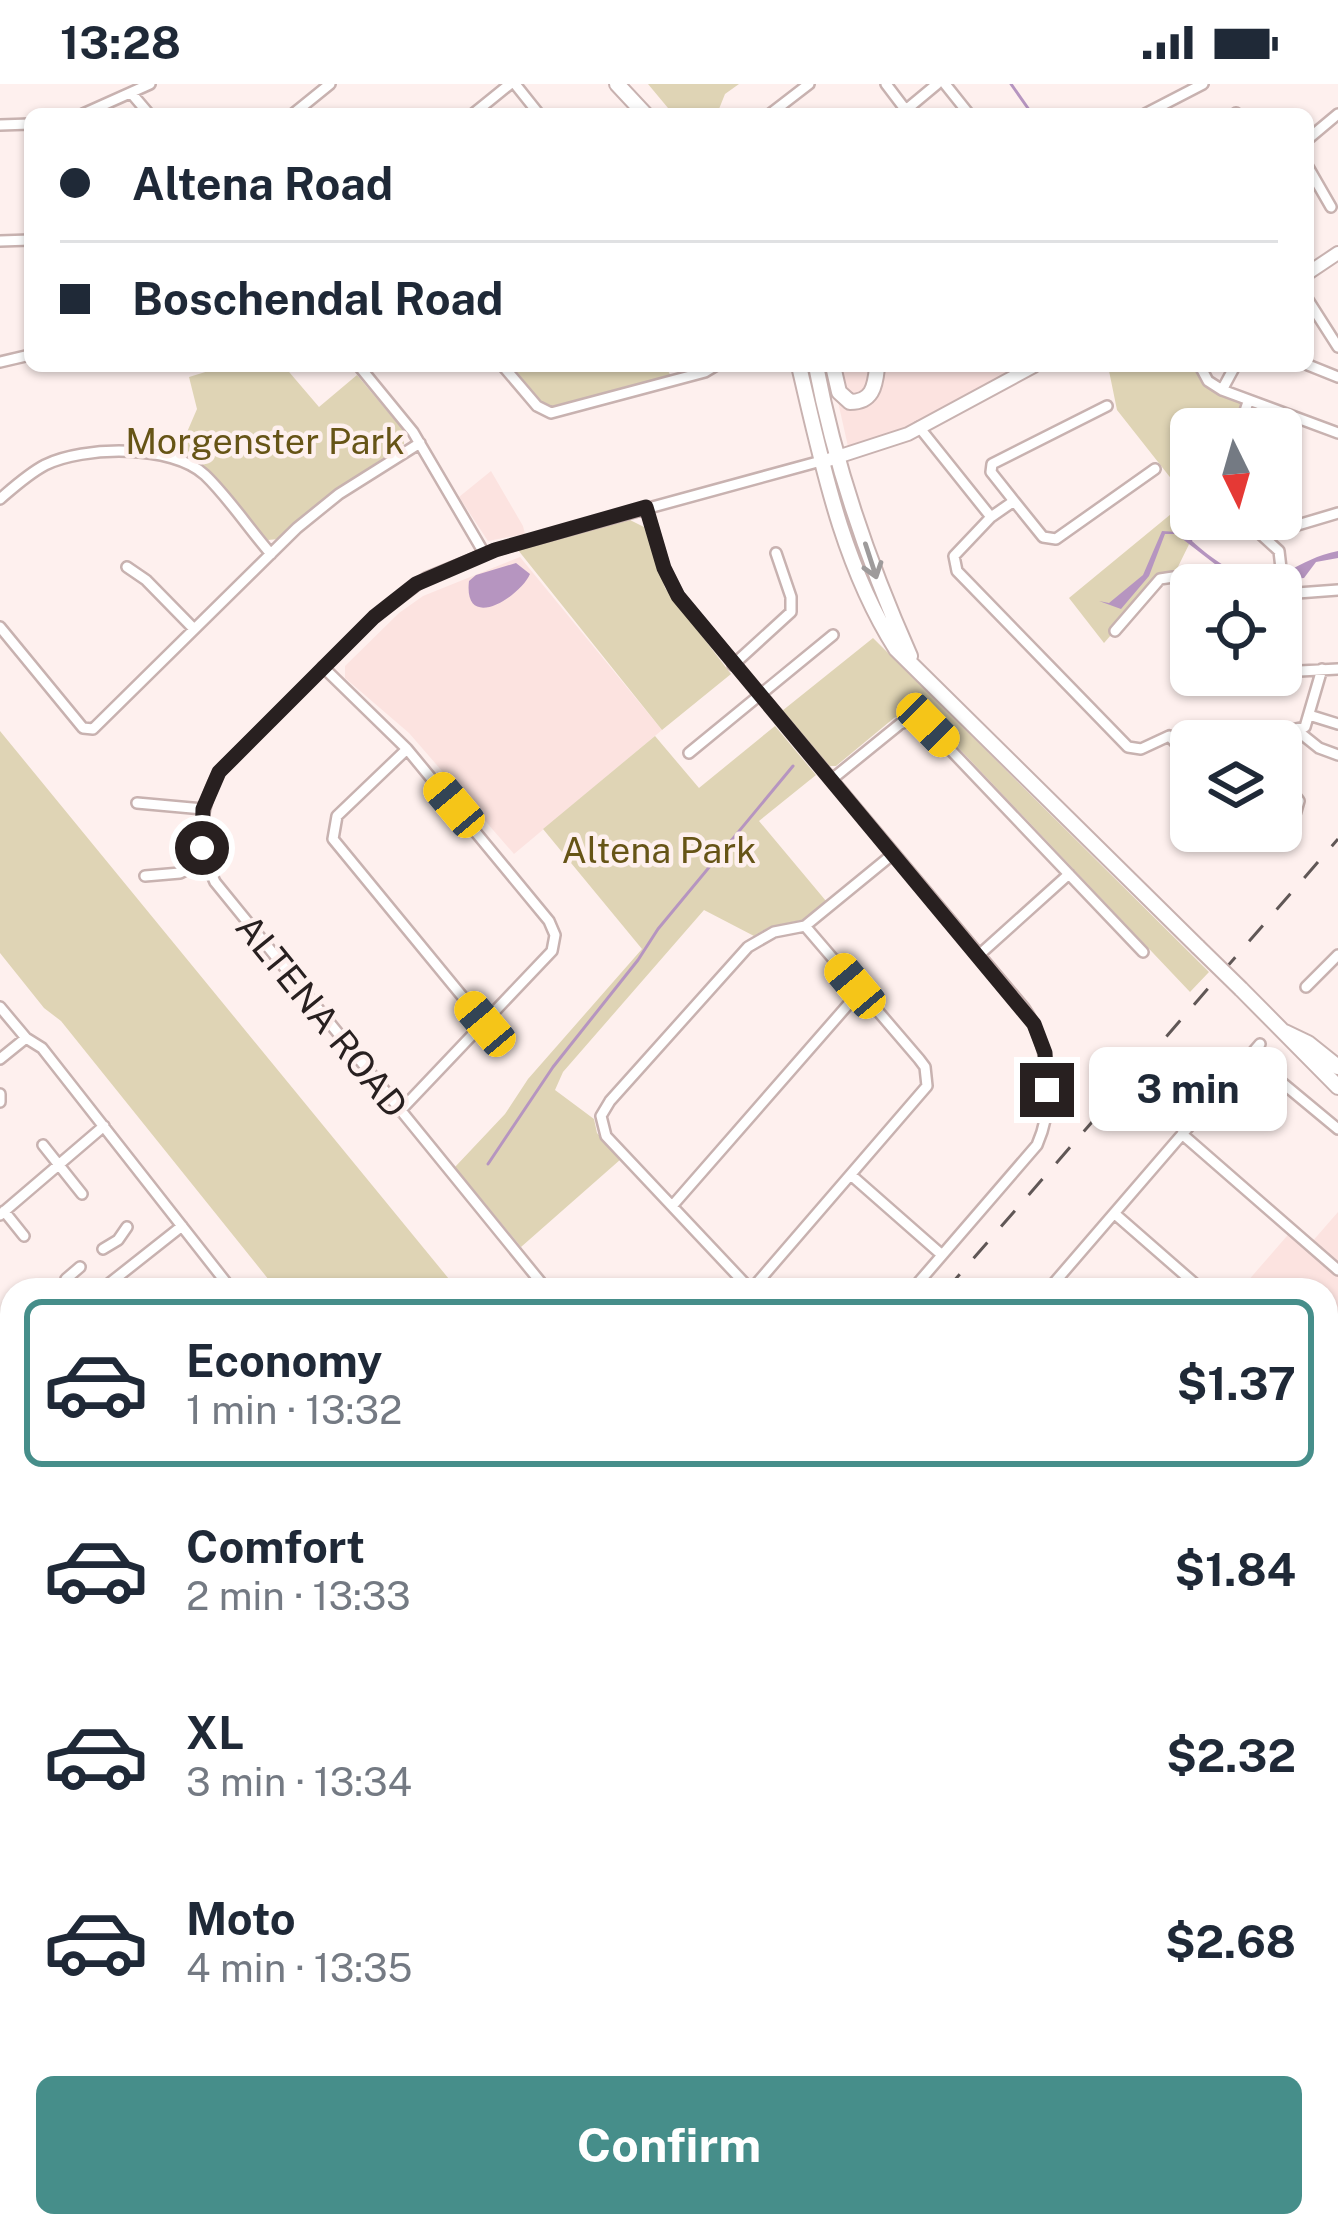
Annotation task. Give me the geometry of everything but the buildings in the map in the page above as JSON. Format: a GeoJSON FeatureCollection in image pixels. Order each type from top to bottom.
{"type":"FeatureCollection","features":[{"type":"Feature","properties":{"kind":"main road"},"geometry":{"type":"LineString","coordinates":[[617,84],[639,108]]}},
{"type":"Feature","properties":{"kind":"main road"},"geometry":{"type":"LineString","coordinates":[[800,372],[821,461],[866,594],[896,649],[1338,1087]]}},
{"type":"Feature","properties":{"kind":"main road"},"geometry":{"type":"LineString","coordinates":[[818,372],[880,586],[910,662]]}},
{"type":"Feature","properties":{"kind":"main road"},"geometry":{"type":"LineString","coordinates":[[834,372],[839,392],[856,402],[873,390],[876,372]]}},
{"type":"Feature","properties":{"kind":"main road"},"geometry":{"type":"LineString","coordinates":[[1285,1032],[1338,1067]]}},
{"type":"Feature","properties":{"kind":"street"},"geometry":{"type":"LineString","coordinates":[[98,108],[150,84]]}},
{"type":"Feature","properties":{"kind":"street"},"geometry":{"type":"LineString","coordinates":[[300,108],[330,84]]}},
{"type":"Feature","properties":{"kind":"street"},"geometry":{"type":"LineString","coordinates":[[481,108],[513,84],[534,108]]}},
{"type":"Feature","properties":{"kind":"street"},"geometry":{"type":"LineString","coordinates":[[778,108],[809,84]]}},
{"type":"Feature","properties":{"kind":"street"},"geometry":{"type":"LineString","coordinates":[[912,108],[941,84],[963,108]]}},
{"type":"Feature","properties":{"kind":"street"},"geometry":{"type":"LineString","coordinates":[[1164,108],[1203,84]]}},
{"type":"Feature","properties":{"kind":"street"},"geometry":{"type":"LineString","coordinates":[[132,94],[143,108]]}},
{"type":"Feature","properties":{"kind":"street"},"geometry":{"type":"LineString","coordinates":[[1314,134],[1338,114]]}},
{"type":"Feature","properties":{"kind":"street"},"geometry":{"type":"LineString","coordinates":[[1314,177],[1331,206]]}},
{"type":"Feature","properties":{"kind":"street"},"geometry":{"type":"LineString","coordinates":[[1314,309],[1338,347]]}},
{"type":"Feature","properties":{"kind":"street"},"geometry":{"type":"LineString","coordinates":[[364,372],[420,443],[484,554]]}},
{"type":"Feature","properties":{"kind":"street"},"geometry":{"type":"LineString","coordinates":[[508,372],[550,413],[705,372]]}},
{"type":"Feature","properties":{"kind":"street"},"geometry":{"type":"LineString","coordinates":[[137,803],[203,809],[219,772],[407,589],[484,554],[889,442],[1023,372]]}},
{"type":"Feature","properties":{"kind":"street"},"geometry":{"type":"LineString","coordinates":[[1203,372],[1208,381],[1248,402],[1338,433]]}},
{"type":"Feature","properties":{"kind":"street"},"geometry":{"type":"LineString","coordinates":[[1222,390],[1232,372]]}},
{"type":"Feature","properties":{"kind":"street"},"geometry":{"type":"LineString","coordinates":[[1246,408],[1248,402]]}},
{"type":"Feature","properties":{"kind":"street"},"geometry":{"type":"LineString","coordinates":[[1107,406],[992,464],[991,472],[1043,537],[1056,539],[1155,470]]}},
{"type":"Feature","properties":{"kind":"street"},"geometry":{"type":"LineString","coordinates":[[920,427],[991,517]]}},
{"type":"Feature","properties":{"kind":"street"},"geometry":{"type":"LineString","coordinates":[[0,627],[89,730],[339,494],[420,443]]}},
{"type":"Feature","properties":{"kind":"street"},"geometry":{"type":"LineString","coordinates":[[0,499],[50,463],[93,454],[148,453],[186,463],[205,476],[271,554]]}},
{"type":"Feature","properties":{"kind":"street"},"geometry":{"type":"LineString","coordinates":[[1014,501],[991,517],[954,556],[957,571],[1127,747],[1141,749],[1170,737]]}},
{"type":"Feature","properties":{"kind":"street"},"geometry":{"type":"LineString","coordinates":[[646,507],[673,589],[1024,1008],[1041,1039],[1047,1080],[1044,1125],[1030,1156],[923,1278]]}},
{"type":"Feature","properties":{"kind":"street"},"geometry":{"type":"LineString","coordinates":[[1302,524],[1338,513]]}},
{"type":"Feature","properties":{"kind":"street"},"geometry":{"type":"LineString","coordinates":[[733,665],[791,612],[791,597],[776,553]]}},
{"type":"Feature","properties":{"kind":"street"},"geometry":{"type":"LineString","coordinates":[[127,567],[194,629]]}},
{"type":"Feature","properties":{"kind":"street"},"geometry":{"type":"LineString","coordinates":[[1115,631],[1160,579],[1170,577]]}},
{"type":"Feature","properties":{"kind":"street"},"geometry":{"type":"LineString","coordinates":[[1302,593],[1338,590]]}},
{"type":"Feature","properties":{"kind":"street"},"geometry":{"type":"LineString","coordinates":[[689,753],[833,635]]}},
{"type":"Feature","properties":{"kind":"street"},"geometry":{"type":"LineString","coordinates":[[323,667],[407,749],[554,930],[552,951],[400,1111]]}},
{"type":"Feature","properties":{"kind":"street"},"geometry":{"type":"LineString","coordinates":[[1302,730],[1322,669]]}},
{"type":"Feature","properties":{"kind":"street"},"geometry":{"type":"LineString","coordinates":[[1302,670],[1338,669]]}},
{"type":"Feature","properties":{"kind":"street"},"geometry":{"type":"LineString","coordinates":[[1310,715],[1338,724]]}},
{"type":"Feature","properties":{"kind":"street"},"geometry":{"type":"LineString","coordinates":[[831,781],[900,724],[919,720],[1143,952]]}},
{"type":"Feature","properties":{"kind":"street"},"geometry":{"type":"LineString","coordinates":[[1302,735],[1338,755]]}},
{"type":"Feature","properties":{"kind":"street"},"geometry":{"type":"LineString","coordinates":[[407,749],[337,816],[332,835],[485,1024]]}},
{"type":"Feature","properties":{"kind":"street","name":"ALTENA ROAD"},"geometry":{"type":"LineString","coordinates":[[203,809],[205,860],[226,898],[537,1278]]}},
{"type":"Feature","properties":{"kind":"street"},"geometry":{"type":"LineString","coordinates":[[740,1278],[606,1136],[599,1122],[604,1108],[748,947],[774,932],[805,926],[893,854]]}},
{"type":"Feature","properties":{"kind":"street"},"geometry":{"type":"LineString","coordinates":[[145,876],[180,873],[205,860]]}},
{"type":"Feature","properties":{"kind":"street"},"geometry":{"type":"LineString","coordinates":[[979,955],[1069,874]]}},
{"type":"Feature","properties":{"kind":"street"},"geometry":{"type":"LineString","coordinates":[[761,1278],[920,1096],[927,1076],[919,1059],[805,926]]}},
{"type":"Feature","properties":{"kind":"street"},"geometry":{"type":"LineString","coordinates":[[1306,987],[1338,955]]}},
{"type":"Feature","properties":{"kind":"street"},"geometry":{"type":"LineString","coordinates":[[674,1205],[860,992]]}},
{"type":"Feature","properties":{"kind":"street"},"geometry":{"type":"LineString","coordinates":[[0,1007],[26,1038],[42,1048],[223,1278]]}},
{"type":"Feature","properties":{"kind":"street"},"geometry":{"type":"LineString","coordinates":[[0,1060],[26,1038]]}},
{"type":"Feature","properties":{"kind":"street"},"geometry":{"type":"LineString","coordinates":[[1059,1278],[1260,1044]]}},
{"type":"Feature","properties":{"kind":"street"},"geometry":{"type":"LineString","coordinates":[[1250,1056],[1338,1130]]}},
{"type":"Feature","properties":{"kind":"street"},"geometry":{"type":"LineString","coordinates":[[24,1236],[2,1213],[104,1126]]}},
{"type":"Feature","properties":{"kind":"street"},"geometry":{"type":"LineString","coordinates":[[1182,1134],[1338,1270]]}},
{"type":"Feature","properties":{"kind":"street"},"geometry":{"type":"LineString","coordinates":[[43,1145],[82,1194]]}},
{"type":"Feature","properties":{"kind":"street"},"geometry":{"type":"LineString","coordinates":[[851,1174],[942,1256]]}},
{"type":"Feature","properties":{"kind":"street"},"geometry":{"type":"LineString","coordinates":[[1115,1214],[1188,1278]]}},
{"type":"Feature","properties":{"kind":"street"},"geometry":{"type":"LineString","coordinates":[[118,1278],[182,1226]]}},
{"type":"Feature","properties":{"kind":"street"},"geometry":{"type":"LineString","coordinates":[[103,1249],[127,1227]]}},
{"type":"Feature","properties":{"kind":"street"},"geometry":{"type":"LineString","coordinates":[[118,1240],[136,1262]]}},
{"type":"Feature","properties":{"kind":"street"},"geometry":{"type":"LineString","coordinates":[[67,1278],[80,1267]]}},
{"type":"Feature","properties":{"kind":"shaded area"},"geometry":{"type":"Polygon","coordinates":[[[831,372],[1019,372],[919,426],[849,451],[831,372]]]}},
{"type":"Feature","properties":{"kind":"shaded area"},"geometry":{"type":"Polygon","coordinates":[[[491,471],[525,534],[488,541],[459,497],[491,471]]]}},
{"type":"Feature","properties":{"kind":"shaded area"},"geometry":{"type":"Polygon","coordinates":[[[1162,531],[1170,534],[1165,534],[1149,576],[1121,609],[1099,601],[1109,603],[1143,575],[1162,531]]]}},
{"type":"Feature","properties":{"kind":"shaded area"},"geometry":{"type":"Polygon","coordinates":[[[1184,540],[1192,540],[1223,564],[1215,564],[1184,540]]]}},
{"type":"Feature","properties":{"kind":"shaded area"},"geometry":{"type":"Polygon","coordinates":[[[1338,551],[1338,558],[1316,562],[1304,578],[1302,564],[1338,551]]]}},
{"type":"Feature","properties":{"kind":"shaded area"},"geometry":{"type":"Polygon","coordinates":[[[520,557],[662,730],[514,854],[409,733],[345,678],[345,666],[423,596],[520,557]]]}},
{"type":"Feature","properties":{"kind":"shaded area"},"geometry":{"type":"Polygon","coordinates":[[[516,563],[530,574],[524,583],[493,606],[475,605],[469,597],[469,581],[516,563]]]}},
{"type":"Feature","properties":{"kind":"shaded area"},"geometry":{"type":"Polygon","coordinates":[[[1338,1212],[1338,1278],[1250,1278],[1293,1229],[1311,1243],[1338,1212]]]}},
{"type":"Feature","properties":{"kind":"green space"},"geometry":{"type":"Polygon","coordinates":[[[648,84],[739,84],[725,94],[719,108],[668,108],[648,84]]]}},
{"type":"Feature","properties":{"kind":"green space","name":"Morgenster Park"},"geometry":{"type":"Polygon","coordinates":[[[205,372],[289,372],[319,407],[357,375],[403,430],[404,444],[334,491],[278,539],[268,540],[209,472],[178,453],[197,409],[189,377],[205,372]]]}},
{"type":"Feature","properties":{"kind":"green space"},"geometry":{"type":"Polygon","coordinates":[[[517,372],[669,372],[671,376],[553,408],[544,405],[517,372]]]}},
{"type":"Feature","properties":{"kind":"green space"},"geometry":{"type":"Polygon","coordinates":[[[1109,372],[1202,372],[1247,402],[1245,408],[1170,408],[1170,477],[1117,410],[1109,372]]]}},
{"type":"Feature","properties":{"kind":"green space"},"geometry":{"type":"Polygon","coordinates":[[[1170,515],[1170,540],[1191,540],[1179,564],[1170,564],[1170,577],[1160,579],[1104,643],[1069,598],[1170,515]]]}},
{"type":"Feature","properties":{"kind":"green space"},"geometry":{"type":"Polygon","coordinates":[[[630,520],[644,527],[665,588],[731,674],[662,730],[518,550],[630,520]]]}},
{"type":"Feature","properties":{"kind":"green space"},"geometry":{"type":"Polygon","coordinates":[[[873,638],[1209,972],[1190,992],[933,721],[911,711],[894,718],[836,766],[826,766],[782,711],[873,638]]]}},
{"type":"Feature","properties":{"kind":"green space","name":"Altena Park"},"geometry":{"type":"Polygon","coordinates":[[[775,726],[816,775],[759,821],[826,901],[802,920],[769,927],[754,936],[704,910],[563,1072],[555,1090],[594,1119],[597,1133],[621,1159],[521,1247],[455,1167],[642,949],[543,829],[655,736],[699,788],[775,726]]]}},
{"type":"Feature","properties":{"kind":"green space"},"geometry":{"type":"Polygon","coordinates":[[[0,731],[448,1278],[267,1278],[61,1021],[44,1008],[0,953],[0,731]]]}},
{"type":"Feature","properties":{"kind":"waterway"},"geometry":{"type":"LineString","coordinates":[[1011,84],[1028,108]]}},
{"type":"Feature","properties":{"kind":"waterway"},"geometry":{"type":"LineString","coordinates":[[488,1164],[553,1067],[658,929],[793,766]]}},
{"type":"Feature","properties":{"kind":"railway"},"geometry":{"type":"LineString","coordinates":[[956,1278],[1338,839]]}},
{"type":"Feature","properties":{"kind":"route"},"geometry":{"type":"LineString","coordinates":[[202,848],[203,809],[219,772],[399,595],[473,557],[646,507],[664,568],[678,596],[1024,1008],[1045,1053],[1047,1090]]}}]}
